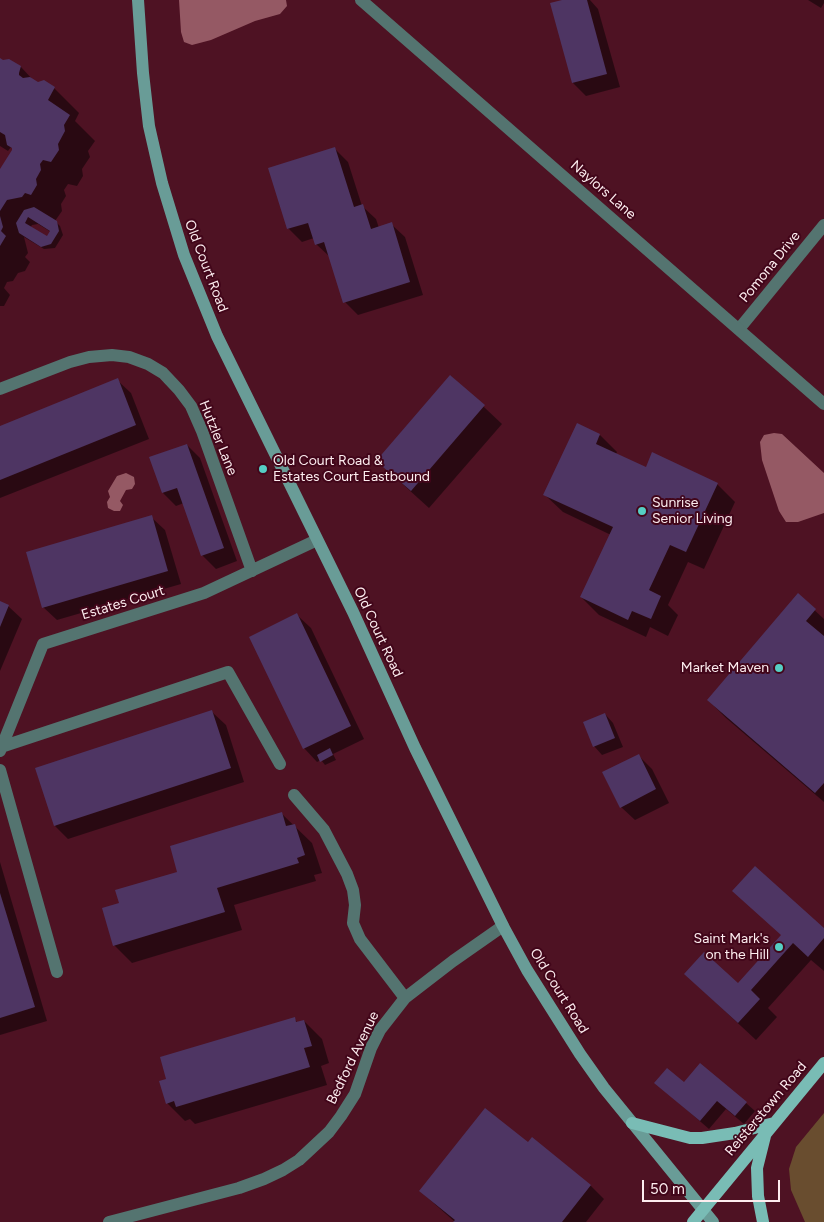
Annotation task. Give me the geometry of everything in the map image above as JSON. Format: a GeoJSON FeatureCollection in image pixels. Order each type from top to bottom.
{"type":"FeatureCollection","features":[{"type":"Feature","properties":{"kind":"main road","name":"Old Court Road"},"geometry":{"type":"LineString","coordinates":[[138,0],[149,126],[162,183],[184,255],[217,336],[353,612],[414,748],[527,970],[580,1054],[604,1088],[713,1222]]}},
{"type":"Feature","properties":{"kind":"main road","name":"Reisterstown Road"},"geometry":{"type":"LineString","coordinates":[[692,1222],[824,1063]]}},
{"type":"Feature","properties":{"kind":"main road"},"geometry":{"type":"LineString","coordinates":[[632,1123],[690,1138],[702,1138],[770,1127],[757,1168],[758,1196],[763,1222]]}},
{"type":"Feature","properties":{"kind":"street","name":"Naylors Lane"},"geometry":{"type":"LineString","coordinates":[[361,0],[824,404]]}},
{"type":"Feature","properties":{"kind":"street","name":"Pomona Drive"},"geometry":{"type":"LineString","coordinates":[[739,329],[824,225]]}},
{"type":"Feature","properties":{"kind":"street","name":"Hutzler Lane"},"geometry":{"type":"LineString","coordinates":[[0,389],[70,362],[89,357],[112,355],[128,357],[148,364],[163,373],[191,406],[202,431],[252,571]]}},
{"type":"Feature","properties":{"kind":"street","name":"Estates Court"},"geometry":{"type":"LineString","coordinates":[[1,749],[43,644],[204,593],[317,540]]}},
{"type":"Feature","properties":{"kind":"street"},"geometry":{"type":"LineString","coordinates":[[1,749],[228,672],[280,764]]}},
{"type":"Feature","properties":{"kind":"street"},"geometry":{"type":"LineString","coordinates":[[0,770],[58,972]]}},
{"type":"Feature","properties":{"kind":"street"},"geometry":{"type":"LineString","coordinates":[[294,795],[324,830],[347,874],[354,898],[353,923],[368,951],[404,998]]}},
{"type":"Feature","properties":{"kind":"street","name":"Bedford Avenue"},"geometry":{"type":"LineString","coordinates":[[109,1222],[264,1180],[299,1160],[329,1132],[341,1116],[355,1094],[371,1048],[380,1030],[404,998],[503,926]]}},
{"type":"Feature","properties":{"kind":"shaded area"},"geometry":{"type":"Polygon","coordinates":[[[179,0],[286,0],[287,6],[280,14],[255,21],[211,40],[192,45],[184,42],[181,32],[179,0]]]}},
{"type":"Feature","properties":{"kind":"shaded area"},"geometry":{"type":"Polygon","coordinates":[[[782,434],[824,473],[824,513],[798,522],[786,522],[779,511],[762,460],[760,442],[764,435],[782,434]]]}},
{"type":"Feature","properties":{"kind":"shaded area"},"geometry":{"type":"Polygon","coordinates":[[[126,473],[134,477],[135,484],[132,489],[126,490],[120,501],[123,505],[120,511],[114,511],[108,508],[107,502],[110,497],[108,491],[117,476],[126,473]]]}},
{"type":"Feature","properties":{"kind":"shaded area"},"geometry":{"type":"Polygon","coordinates":[[[824,1113],[824,1222],[805,1222],[791,1190],[789,1169],[796,1147],[824,1113]]]}},
{"type":"Feature","properties":{"kind":"building"},"geometry":{"type":"Polygon","coordinates":[[[562,0],[587,0],[607,74],[572,83],[550,3],[562,0]]]}},
{"type":"Feature","properties":{"kind":"building"},"geometry":{"type":"Polygon","coordinates":[[[0,58],[3,60],[9,59],[21,66],[19,75],[23,78],[30,77],[38,82],[44,80],[55,87],[48,100],[70,115],[64,125],[65,131],[58,144],[59,150],[51,162],[43,160],[40,164],[41,170],[36,179],[37,185],[31,195],[25,193],[22,197],[7,200],[0,211],[0,169],[12,148],[7,145],[5,135],[0,132],[0,58]]]}},
{"type":"Feature","properties":{"kind":"building"},"geometry":{"type":"Polygon","coordinates":[[[335,147],[354,207],[363,204],[371,229],[392,222],[410,282],[343,303],[324,242],[315,245],[308,223],[287,229],[268,168],[335,147]]]}},
{"type":"Feature","properties":{"kind":"building"},"geometry":{"type":"Polygon","coordinates":[[[34,207],[57,221],[59,231],[51,244],[41,247],[19,233],[16,223],[24,210],[34,207]],[[28,217],[25,223],[47,236],[50,231],[28,217]]]}},
{"type":"Feature","properties":{"kind":"building"},"geometry":{"type":"Polygon","coordinates":[[[0,216],[3,227],[1,231],[6,236],[0,246],[0,216]]]}},
{"type":"Feature","properties":{"kind":"building"},"geometry":{"type":"Polygon","coordinates":[[[450,375],[485,405],[411,491],[376,461],[450,375]]]}},
{"type":"Feature","properties":{"kind":"building"},"geometry":{"type":"Polygon","coordinates":[[[118,378],[136,425],[0,480],[0,426],[118,378]]]}},
{"type":"Feature","properties":{"kind":"building","name":"Sunrise Senior Living"},"geometry":{"type":"Polygon","coordinates":[[[577,423],[600,434],[596,444],[646,467],[652,452],[718,483],[686,552],[670,545],[649,590],[661,596],[651,619],[632,611],[628,620],[580,597],[613,527],[543,495],[577,423]]]}},
{"type":"Feature","properties":{"kind":"building"},"geometry":{"type":"Polygon","coordinates":[[[187,444],[224,548],[201,556],[177,488],[162,493],[149,457],[187,444]]]}},
{"type":"Feature","properties":{"kind":"building"},"geometry":{"type":"Polygon","coordinates":[[[152,515],[168,571],[42,608],[26,552],[152,515]]]}},
{"type":"Feature","properties":{"kind":"building","name":"Market Maven"},"geometry":{"type":"Polygon","coordinates":[[[798,593],[816,609],[806,621],[824,636],[824,783],[815,793],[707,700],[798,593]]]}},
{"type":"Feature","properties":{"kind":"building"},"geometry":{"type":"Polygon","coordinates":[[[0,601],[9,605],[0,627],[0,601]]]}},
{"type":"Feature","properties":{"kind":"building"},"geometry":{"type":"Polygon","coordinates":[[[297,613],[351,726],[303,749],[249,637],[297,613]]]}},
{"type":"Feature","properties":{"kind":"building"},"geometry":{"type":"Polygon","coordinates":[[[212,710],[231,768],[54,826],[35,768],[212,710]]]}},
{"type":"Feature","properties":{"kind":"building"},"geometry":{"type":"Polygon","coordinates":[[[605,713],[615,738],[593,747],[583,722],[605,713]]]}},
{"type":"Feature","properties":{"kind":"building"},"geometry":{"type":"Polygon","coordinates":[[[330,748],[333,755],[320,762],[317,755],[330,748]]]}},
{"type":"Feature","properties":{"kind":"building"},"geometry":{"type":"Polygon","coordinates":[[[639,754],[656,789],[620,808],[602,772],[639,754]]]}},
{"type":"Feature","properties":{"kind":"building"},"geometry":{"type":"Polygon","coordinates":[[[282,812],[286,826],[295,824],[305,855],[297,858],[299,863],[217,888],[225,912],[113,946],[102,908],[119,903],[115,890],[177,872],[170,846],[282,812]]]}},
{"type":"Feature","properties":{"kind":"building","name":"Saint Mark's on the Hill"},"geometry":{"type":"Polygon","coordinates":[[[755,866],[824,928],[824,938],[808,957],[793,943],[751,990],[760,999],[738,1023],[684,974],[704,952],[738,983],[781,935],[732,891],[755,866]]]}},
{"type":"Feature","properties":{"kind":"building"},"geometry":{"type":"Polygon","coordinates":[[[0,893],[35,1007],[0,1018],[0,893]]]}},
{"type":"Feature","properties":{"kind":"building"},"geometry":{"type":"Polygon","coordinates":[[[295,1017],[296,1022],[304,1020],[312,1046],[304,1048],[310,1067],[176,1107],[174,1101],[166,1104],[159,1081],[166,1079],[160,1057],[295,1017]]]}},
{"type":"Feature","properties":{"kind":"building"},"geometry":{"type":"Polygon","coordinates":[[[700,1063],[747,1102],[735,1116],[717,1101],[700,1121],[654,1083],[667,1068],[684,1082],[700,1063]]]}},
{"type":"Feature","properties":{"kind":"building"},"geometry":{"type":"Polygon","coordinates":[[[485,1108],[528,1142],[532,1137],[591,1185],[562,1222],[453,1222],[455,1220],[419,1191],[485,1108]]]}},
{"type":"Feature","properties":{"kind":"place","name":"Old Court Road & Estates Court Eastbound"},"geometry":{"type":"Point","coordinates":[263,469]}},
{"type":"Feature","properties":{"kind":"place","name":"Sunrise Senior Living"},"geometry":{"type":"Point","coordinates":[642,511]}},
{"type":"Feature","properties":{"kind":"place","name":"Market Maven"},"geometry":{"type":"Point","coordinates":[779,668]}},
{"type":"Feature","properties":{"kind":"place","name":"Saint Mark's on the Hill"},"geometry":{"type":"Point","coordinates":[779,947]}}]}
